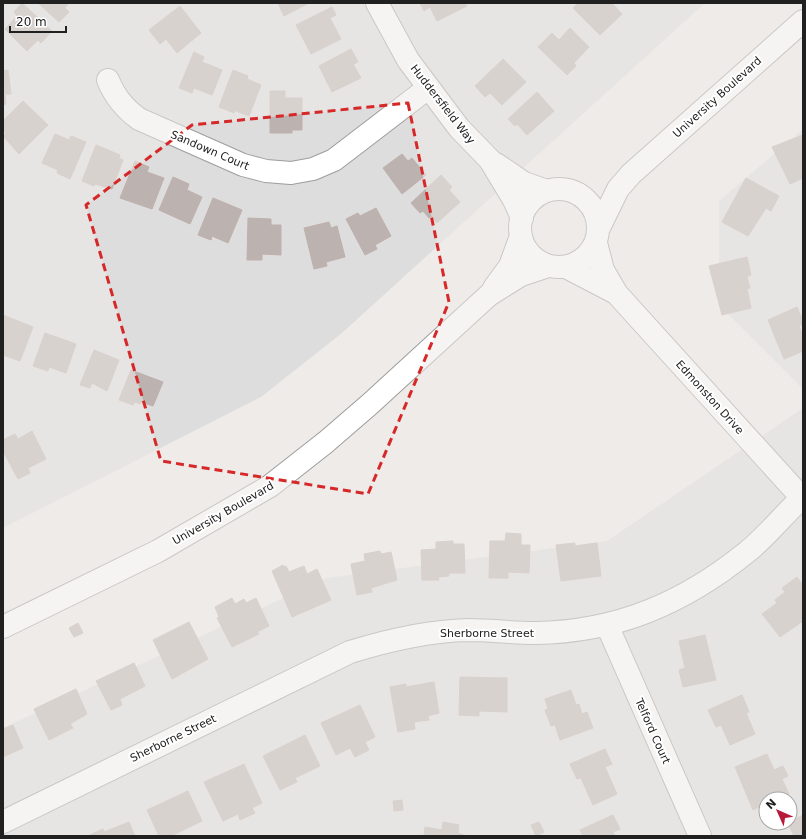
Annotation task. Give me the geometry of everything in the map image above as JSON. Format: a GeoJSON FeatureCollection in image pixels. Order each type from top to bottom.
{"type":"FeatureCollection","features":[{"type":"Feature","properties":{"kind":"street","name":"Huddersfield Way"},"geometry":{"type":"LineString","coordinates":[[377,3],[408,60],[459,128],[490,160],[524,183],[547,191]]}},
{"type":"Feature","properties":{"kind":"street","name":"University Boulevard"},"geometry":{"type":"LineString","coordinates":[[597,235],[618,189],[631,174],[803,21]]}},
{"type":"Feature","properties":{"kind":"street","name":"Sandown Court"},"geometry":{"type":"LineString","coordinates":[[108,80],[114,94],[126,110],[138,119],[243,165],[266,171],[291,173],[313,169],[334,160],[428,88]]}},
{"type":"Feature","properties":{"kind":"street","name":"Huddersfield Way"},"geometry":{"type":"LineString","coordinates":[[490,160],[514,200],[521,227]]}},
{"type":"Feature","properties":{"kind":"street","name":"University Boulevard"},"geometry":{"type":"LineString","coordinates":[[577,193],[609,186],[631,174]]}},
{"type":"Feature","properties":{"kind":"street"},"geometry":{"type":"LineString","coordinates":[[559,188],[577,193],[587,200],[594,210],[597,235],[592,251],[583,260],[557,266],[532,257],[525,247],[521,227],[531,201],[547,191],[559,188]]}},
{"type":"Feature","properties":{"kind":"street","name":"University Boulevard"},"geometry":{"type":"LineString","coordinates":[[3,627],[158,551],[270,486],[326,442],[370,404],[489,295],[510,266],[521,227]]}},
{"type":"Feature","properties":{"kind":"street","name":"Edmonston Drive"},"geometry":{"type":"LineString","coordinates":[[597,235],[603,270],[617,294],[803,498]]}},
{"type":"Feature","properties":{"kind":"street","name":"University Boulevard"},"geometry":{"type":"LineString","coordinates":[[489,295],[521,276],[557,266]]}},
{"type":"Feature","properties":{"kind":"street","name":"Edmonston Drive"},"geometry":{"type":"LineString","coordinates":[[557,266],[617,294]]}},
{"type":"Feature","properties":{"kind":"street","name":"Sherborne Street"},"geometry":{"type":"LineString","coordinates":[[3,822],[350,652],[388,640],[428,633],[468,630],[535,633],[574,630],[606,625],[643,615],[698,588],[748,551],[803,498]]}},
{"type":"Feature","properties":{"kind":"street","name":"Telford Court"},"geometry":{"type":"LineString","coordinates":[[606,625],[700,836]]}},
{"type":"Feature","properties":{"kind":"highlighted area"},"geometry":{"type":"Polygon","coordinates":[[[408,103],[449,302],[368,494],[161,461],[86,205],[192,125],[408,103]]]}},
{"type":"Feature","properties":{"kind":"shaded area"},"geometry":{"type":"Polygon","coordinates":[[[3,3],[705,3],[342,333],[261,397],[3,528],[3,3]]]}},
{"type":"Feature","properties":{"kind":"shaded area"},"geometry":{"type":"Polygon","coordinates":[[[803,129],[803,389],[719,305],[719,201],[803,129]]]}},
{"type":"Feature","properties":{"kind":"shaded area"},"geometry":{"type":"Polygon","coordinates":[[[803,408],[803,836],[3,836],[3,728],[327,578],[607,541],[803,408]]]}},
{"type":"Feature","properties":{"kind":"building"},"geometry":{"type":"Polygon","coordinates":[[[22,3],[52,31],[41,43],[38,40],[27,51],[5,29],[17,16],[14,12],[22,3]]]}},
{"type":"Feature","properties":{"kind":"building"},"geometry":{"type":"Polygon","coordinates":[[[38,3],[69,3],[65,8],[69,12],[59,22],[38,3]]]}},
{"type":"Feature","properties":{"kind":"building"},"geometry":{"type":"Polygon","coordinates":[[[278,3],[309,3],[284,16],[278,3]]]}},
{"type":"Feature","properties":{"kind":"building"},"geometry":{"type":"Polygon","coordinates":[[[420,3],[465,3],[467,6],[437,21],[430,7],[424,11],[420,3]]]}},
{"type":"Feature","properties":{"kind":"building"},"geometry":{"type":"Polygon","coordinates":[[[578,3],[612,3],[622,14],[600,35],[573,8],[578,3]]]}},
{"type":"Feature","properties":{"kind":"building"},"geometry":{"type":"Polygon","coordinates":[[[180,6],[201,33],[177,53],[166,39],[160,44],[149,30],[180,6]]]}},
{"type":"Feature","properties":{"kind":"building"},"geometry":{"type":"Polygon","coordinates":[[[332,7],[336,15],[330,18],[341,39],[311,54],[296,25],[332,7]]]}},
{"type":"Feature","properties":{"kind":"building"},"geometry":{"type":"Polygon","coordinates":[[[570,28],[589,47],[574,63],[576,66],[567,75],[538,47],[552,33],[559,40],[570,28]]]}},
{"type":"Feature","properties":{"kind":"building"},"geometry":{"type":"Polygon","coordinates":[[[351,49],[358,62],[353,64],[361,78],[332,92],[319,66],[351,49]]]}},
{"type":"Feature","properties":{"kind":"building"},"geometry":{"type":"Polygon","coordinates":[[[194,52],[204,57],[202,62],[222,70],[212,95],[194,88],[192,93],[179,88],[194,52]]]}},
{"type":"Feature","properties":{"kind":"building"},"geometry":{"type":"Polygon","coordinates":[[[503,59],[526,82],[502,105],[490,93],[485,97],[475,86],[503,59]]]}},
{"type":"Feature","properties":{"kind":"building"},"geometry":{"type":"Polygon","coordinates":[[[8,70],[11,94],[5,94],[6,104],[3,105],[3,71],[8,70]]]}},
{"type":"Feature","properties":{"kind":"building"},"geometry":{"type":"Polygon","coordinates":[[[233,70],[248,76],[247,79],[261,85],[249,116],[236,111],[236,108],[234,113],[219,107],[233,70]]]}},
{"type":"Feature","properties":{"kind":"building"},"geometry":{"type":"Polygon","coordinates":[[[270,91],[285,91],[285,98],[302,98],[302,130],[292,130],[292,133],[270,133],[270,91]]]}},
{"type":"Feature","properties":{"kind":"building"},"geometry":{"type":"Polygon","coordinates":[[[537,92],[554,111],[527,135],[517,124],[515,126],[508,119],[537,92]]]}},
{"type":"Feature","properties":{"kind":"building"},"geometry":{"type":"Polygon","coordinates":[[[23,101],[48,125],[19,154],[3,136],[6,133],[3,129],[3,121],[23,101]]]}},
{"type":"Feature","properties":{"kind":"building"},"geometry":{"type":"Polygon","coordinates":[[[55,134],[69,140],[71,136],[86,142],[70,179],[57,173],[58,170],[42,163],[55,134]]]}},
{"type":"Feature","properties":{"kind":"building"},"geometry":{"type":"Polygon","coordinates":[[[803,135],[803,178],[790,184],[772,147],[803,135]]]}},
{"type":"Feature","properties":{"kind":"building"},"geometry":{"type":"Polygon","coordinates":[[[96,145],[120,155],[119,158],[123,160],[112,189],[95,184],[94,186],[82,181],[96,145]]]}},
{"type":"Feature","properties":{"kind":"building"},"geometry":{"type":"Polygon","coordinates":[[[402,154],[408,161],[412,158],[426,175],[402,194],[383,168],[402,154]]]}},
{"type":"Feature","properties":{"kind":"building"},"geometry":{"type":"Polygon","coordinates":[[[135,161],[149,167],[147,172],[164,178],[152,209],[120,198],[135,161]]]}},
{"type":"Feature","properties":{"kind":"building"},"geometry":{"type":"Polygon","coordinates":[[[441,175],[452,187],[449,190],[460,202],[437,223],[431,216],[429,218],[423,211],[420,213],[411,203],[441,175]]]}},
{"type":"Feature","properties":{"kind":"building"},"geometry":{"type":"Polygon","coordinates":[[[173,177],[189,184],[187,190],[202,197],[190,224],[159,210],[173,177]]]}},
{"type":"Feature","properties":{"kind":"building"},"geometry":{"type":"Polygon","coordinates":[[[746,178],[779,196],[771,211],[766,208],[748,236],[722,222],[746,178]]]}},
{"type":"Feature","properties":{"kind":"building"},"geometry":{"type":"Polygon","coordinates":[[[213,198],[242,210],[228,243],[212,236],[211,240],[198,235],[213,198]]]}},
{"type":"Feature","properties":{"kind":"building"},"geometry":{"type":"Polygon","coordinates":[[[376,208],[391,236],[375,245],[377,249],[365,255],[346,219],[358,213],[360,216],[376,208]]]}},
{"type":"Feature","properties":{"kind":"building"},"geometry":{"type":"Polygon","coordinates":[[[248,218],[271,219],[271,225],[281,225],[281,255],[262,254],[262,260],[247,260],[248,218]]]}},
{"type":"Feature","properties":{"kind":"building"},"geometry":{"type":"Polygon","coordinates":[[[329,222],[331,228],[337,226],[345,257],[326,262],[327,266],[314,269],[304,228],[329,222]]]}},
{"type":"Feature","properties":{"kind":"building"},"geometry":{"type":"Polygon","coordinates":[[[747,257],[751,275],[747,277],[750,288],[747,289],[751,308],[722,315],[709,266],[747,257]]]}},
{"type":"Feature","properties":{"kind":"building"},"geometry":{"type":"Polygon","coordinates":[[[797,307],[803,321],[803,324],[799,326],[803,335],[803,351],[784,359],[768,320],[797,307]]]}},
{"type":"Feature","properties":{"kind":"building"},"geometry":{"type":"Polygon","coordinates":[[[3,315],[33,327],[20,361],[3,355],[5,349],[3,349],[3,315]]]}},
{"type":"Feature","properties":{"kind":"building"},"geometry":{"type":"Polygon","coordinates":[[[45,333],[76,344],[66,373],[49,367],[48,371],[33,366],[45,333]]]}},
{"type":"Feature","properties":{"kind":"building"},"geometry":{"type":"Polygon","coordinates":[[[94,350],[119,360],[107,391],[92,383],[90,388],[80,385],[94,350]]]}},
{"type":"Feature","properties":{"kind":"building"},"geometry":{"type":"Polygon","coordinates":[[[131,370],[163,382],[153,406],[141,402],[140,404],[135,402],[133,405],[119,400],[131,370]]]}},
{"type":"Feature","properties":{"kind":"building"},"geometry":{"type":"Polygon","coordinates":[[[32,431],[46,459],[28,468],[30,473],[18,479],[3,451],[3,440],[15,434],[18,439],[32,431]]]}},
{"type":"Feature","properties":{"kind":"building"},"geometry":{"type":"Polygon","coordinates":[[[506,533],[521,534],[521,545],[530,545],[529,573],[508,572],[508,578],[489,578],[490,541],[505,541],[506,533]]]}},
{"type":"Feature","properties":{"kind":"building"},"geometry":{"type":"Polygon","coordinates":[[[453,541],[453,544],[464,544],[465,573],[449,573],[449,576],[438,577],[439,580],[422,580],[421,550],[436,549],[436,542],[453,541]]]}},
{"type":"Feature","properties":{"kind":"building"},"geometry":{"type":"Polygon","coordinates":[[[575,543],[575,546],[597,543],[601,576],[561,581],[556,545],[575,543]]]}},
{"type":"Feature","properties":{"kind":"building"},"geometry":{"type":"Polygon","coordinates":[[[380,551],[381,554],[391,552],[397,580],[371,588],[372,592],[357,595],[351,564],[365,561],[364,554],[380,551]]]}},
{"type":"Feature","properties":{"kind":"building"},"geometry":{"type":"Polygon","coordinates":[[[283,565],[284,567],[286,566],[289,572],[304,566],[307,574],[317,569],[331,600],[292,617],[272,571],[283,565]]]}},
{"type":"Feature","properties":{"kind":"building"},"geometry":{"type":"Polygon","coordinates":[[[797,577],[803,585],[803,621],[780,637],[762,614],[777,603],[775,600],[785,592],[782,588],[797,577]]]}},
{"type":"Feature","properties":{"kind":"building"},"geometry":{"type":"Polygon","coordinates":[[[232,598],[235,604],[244,599],[246,603],[256,598],[269,626],[257,632],[259,634],[232,647],[217,618],[219,617],[215,607],[232,598]]]}},
{"type":"Feature","properties":{"kind":"building"},"geometry":{"type":"Polygon","coordinates":[[[189,622],[208,659],[172,679],[153,640],[189,622]]]}},
{"type":"Feature","properties":{"kind":"building"},"geometry":{"type":"Polygon","coordinates":[[[78,623],[83,633],[74,637],[69,628],[78,623]]]}},
{"type":"Feature","properties":{"kind":"building"},"geometry":{"type":"Polygon","coordinates":[[[705,635],[716,680],[683,687],[679,670],[685,668],[679,641],[705,635]]]}},
{"type":"Feature","properties":{"kind":"building"},"geometry":{"type":"Polygon","coordinates":[[[134,663],[145,686],[120,699],[122,705],[111,710],[96,681],[134,663]]]}},
{"type":"Feature","properties":{"kind":"building"},"geometry":{"type":"Polygon","coordinates":[[[460,677],[507,678],[507,712],[479,711],[479,716],[459,715],[460,677]]]}},
{"type":"Feature","properties":{"kind":"building"},"geometry":{"type":"Polygon","coordinates":[[[434,682],[439,713],[428,716],[429,720],[414,722],[415,729],[398,732],[390,687],[406,684],[406,687],[434,682]]]}},
{"type":"Feature","properties":{"kind":"building"},"geometry":{"type":"Polygon","coordinates":[[[76,689],[87,714],[70,724],[73,728],[49,740],[34,709],[76,689]]]}},
{"type":"Feature","properties":{"kind":"building"},"geometry":{"type":"Polygon","coordinates":[[[571,690],[576,705],[579,704],[582,714],[587,712],[593,728],[560,740],[555,725],[551,726],[545,710],[548,709],[545,699],[571,690]]]}},
{"type":"Feature","properties":{"kind":"building"},"geometry":{"type":"Polygon","coordinates":[[[742,695],[749,712],[746,713],[755,734],[730,745],[721,725],[716,727],[708,710],[742,695]]]}},
{"type":"Feature","properties":{"kind":"building"},"geometry":{"type":"Polygon","coordinates":[[[360,705],[375,737],[365,742],[369,750],[355,757],[350,748],[336,755],[321,723],[360,705]]]}},
{"type":"Feature","properties":{"kind":"building"},"geometry":{"type":"Polygon","coordinates":[[[13,725],[23,748],[3,757],[3,729],[13,725]]]}},
{"type":"Feature","properties":{"kind":"building"},"geometry":{"type":"Polygon","coordinates":[[[305,735],[320,766],[295,778],[297,782],[280,790],[263,756],[305,735]]]}},
{"type":"Feature","properties":{"kind":"building"},"geometry":{"type":"Polygon","coordinates":[[[605,749],[612,764],[605,767],[617,794],[593,805],[581,778],[577,779],[570,764],[605,749]]]}},
{"type":"Feature","properties":{"kind":"building"},"geometry":{"type":"Polygon","coordinates":[[[767,754],[774,770],[783,766],[788,776],[782,779],[788,791],[758,791],[758,808],[753,810],[735,767],[767,754]]]}},
{"type":"Feature","properties":{"kind":"building"},"geometry":{"type":"Polygon","coordinates":[[[244,764],[262,803],[252,808],[255,813],[240,820],[238,814],[223,821],[204,782],[244,764]]]}},
{"type":"Feature","properties":{"kind":"building"},"geometry":{"type":"Polygon","coordinates":[[[188,791],[202,821],[171,836],[159,836],[147,810],[188,791]]]}},
{"type":"Feature","properties":{"kind":"building"},"geometry":{"type":"Polygon","coordinates":[[[402,800],[403,810],[394,811],[393,801],[402,800]]]}},
{"type":"Feature","properties":{"kind":"building"},"geometry":{"type":"Polygon","coordinates":[[[613,815],[620,829],[613,832],[615,836],[583,836],[580,830],[613,815]]]}},
{"type":"Feature","properties":{"kind":"building"},"geometry":{"type":"Polygon","coordinates":[[[803,815],[803,836],[794,836],[792,831],[798,831],[798,818],[803,815]]]}},
{"type":"Feature","properties":{"kind":"building"},"geometry":{"type":"Polygon","coordinates":[[[129,822],[135,836],[88,836],[103,829],[104,832],[129,822]]]}},
{"type":"Feature","properties":{"kind":"building"},"geometry":{"type":"Polygon","coordinates":[[[443,822],[459,825],[458,833],[467,836],[424,836],[425,827],[442,830],[443,822]]]}},
{"type":"Feature","properties":{"kind":"building"},"geometry":{"type":"Polygon","coordinates":[[[539,822],[544,832],[536,836],[531,825],[539,822]]]}}]}
